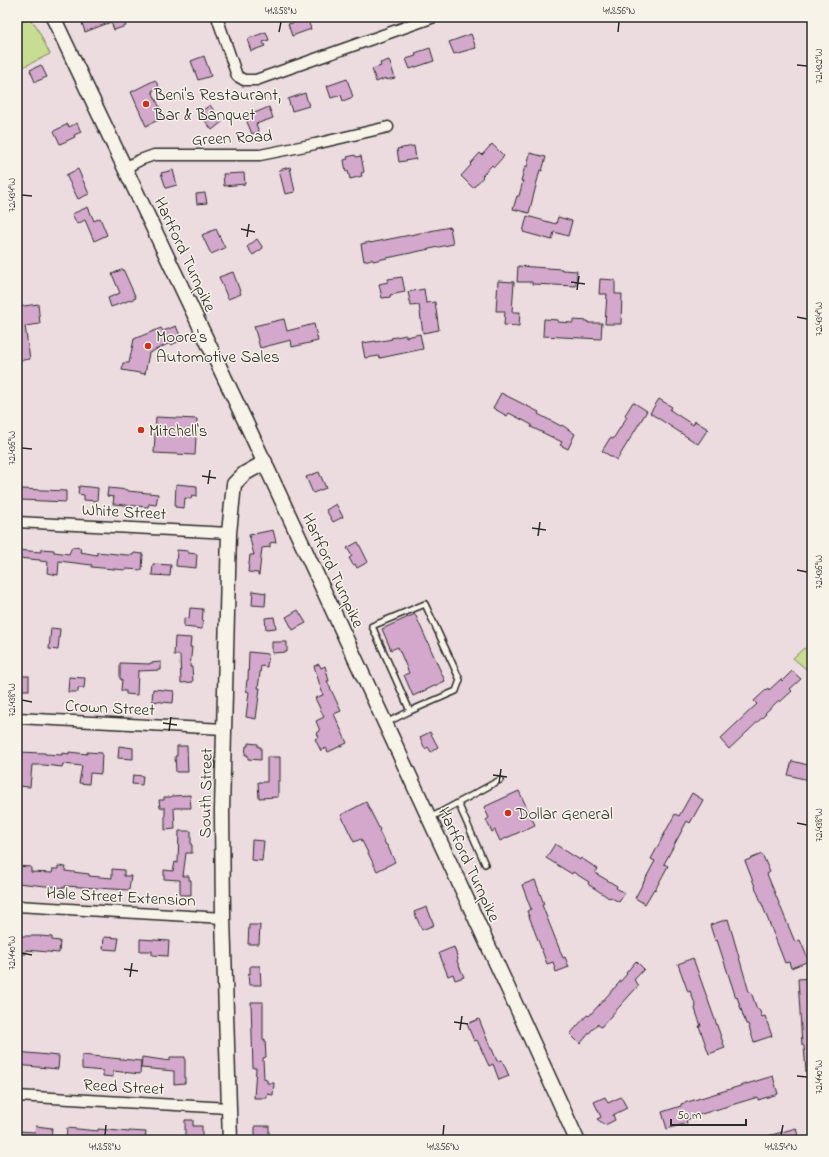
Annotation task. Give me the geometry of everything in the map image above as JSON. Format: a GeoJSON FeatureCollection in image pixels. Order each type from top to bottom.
{"type":"FeatureCollection","features":[{"type":"Feature","properties":{"kind":"main road","name":"Hartford Turnpike"},"geometry":{"type":"LineString","coordinates":[[53,17],[265,462],[577,1140]]}},
{"type":"Feature","properties":{"kind":"main road","name":"South Street"},"geometry":{"type":"LineString","coordinates":[[230,1140],[223,918],[222,811],[229,533],[234,484],[244,474],[265,462]]}},
{"type":"Feature","properties":{"kind":"street"},"geometry":{"type":"LineString","coordinates":[[217,17],[236,76],[244,80],[256,80],[434,17]]}},
{"type":"Feature","properties":{"kind":"street","name":"Green Road"},"geometry":{"type":"LineString","coordinates":[[125,168],[154,155],[260,155],[388,127]]}},
{"type":"Feature","properties":{"kind":"street","name":"White Street"},"geometry":{"type":"LineString","coordinates":[[17,522],[229,533]]}},
{"type":"Feature","properties":{"kind":"street","name":"Crown Street"},"geometry":{"type":"LineString","coordinates":[[17,718],[224,729]]}},
{"type":"Feature","properties":{"kind":"street","name":"Hale Street Extension"},"geometry":{"type":"LineString","coordinates":[[17,906],[223,918]]}},
{"type":"Feature","properties":{"kind":"street","name":"Reed Street"},"geometry":{"type":"LineString","coordinates":[[17,1096],[229,1108]]}},
{"type":"Feature","properties":{"kind":"lane"},"geometry":{"type":"LineString","coordinates":[[385,723],[456,691],[460,680],[425,604],[372,626],[410,711]]}},
{"type":"Feature","properties":{"kind":"lane"},"geometry":{"type":"LineString","coordinates":[[429,819],[500,780]]}},
{"type":"Feature","properties":{"kind":"lane"},"geometry":{"type":"LineString","coordinates":[[458,803],[484,864]]}},
{"type":"Feature","properties":{"kind":"green space"},"geometry":{"type":"Polygon","coordinates":[[[29,20],[35,24],[50,54],[17,70],[17,23],[29,20]]]}},
{"type":"Feature","properties":{"kind":"green space"},"geometry":{"type":"Polygon","coordinates":[[[804,648],[812,655],[812,674],[793,658],[804,648]]]}},
{"type":"Feature","properties":{"kind":"building"},"geometry":{"type":"Polygon","coordinates":[[[80,17],[123,17],[126,26],[114,30],[111,22],[85,32],[80,17]]]}},
{"type":"Feature","properties":{"kind":"building"},"geometry":{"type":"Polygon","coordinates":[[[307,17],[311,29],[292,36],[288,24],[307,17]]]}},
{"type":"Feature","properties":{"kind":"building"},"geometry":{"type":"Polygon","coordinates":[[[266,32],[269,40],[263,42],[265,46],[251,51],[247,39],[266,32]]]}},
{"type":"Feature","properties":{"kind":"building"},"geometry":{"type":"Polygon","coordinates":[[[471,34],[476,48],[454,54],[449,42],[471,34]]]}},
{"type":"Feature","properties":{"kind":"building"},"geometry":{"type":"Polygon","coordinates":[[[430,48],[434,61],[410,69],[406,59],[416,56],[415,53],[430,48]]]}},
{"type":"Feature","properties":{"kind":"building"},"geometry":{"type":"Polygon","coordinates":[[[204,56],[211,76],[198,80],[191,61],[204,56]]]}},
{"type":"Feature","properties":{"kind":"building"},"geometry":{"type":"Polygon","coordinates":[[[389,60],[395,78],[386,80],[386,78],[376,82],[372,69],[381,66],[380,63],[389,60]]]}},
{"type":"Feature","properties":{"kind":"building"},"geometry":{"type":"Polygon","coordinates":[[[41,65],[47,77],[35,82],[30,70],[41,65]]]}},
{"type":"Feature","properties":{"kind":"building"},"geometry":{"type":"Polygon","coordinates":[[[347,79],[353,97],[343,101],[341,95],[331,98],[327,86],[347,79]]]}},
{"type":"Feature","properties":{"kind":"building","name":"Beni's Restaurant, Bar & Banquet"},"geometry":{"type":"Polygon","coordinates":[[[155,80],[159,87],[152,91],[164,117],[146,126],[131,92],[155,80]]]}},
{"type":"Feature","properties":{"kind":"building"},"geometry":{"type":"Polygon","coordinates":[[[305,93],[309,106],[292,111],[288,99],[305,93]]]}},
{"type":"Feature","properties":{"kind":"building"},"geometry":{"type":"Polygon","coordinates":[[[210,105],[222,122],[212,130],[199,113],[210,105]]]}},
{"type":"Feature","properties":{"kind":"building"},"geometry":{"type":"Polygon","coordinates":[[[269,107],[273,118],[256,124],[259,132],[252,134],[245,117],[269,107]]]}},
{"type":"Feature","properties":{"kind":"building"},"geometry":{"type":"Polygon","coordinates":[[[77,123],[81,132],[74,135],[75,137],[60,144],[54,131],[68,124],[69,127],[77,123]]]}},
{"type":"Feature","properties":{"kind":"building"},"geometry":{"type":"Polygon","coordinates":[[[492,144],[504,156],[494,167],[492,165],[473,188],[461,176],[480,153],[482,155],[492,144]]]}},
{"type":"Feature","properties":{"kind":"building"},"geometry":{"type":"Polygon","coordinates":[[[414,146],[416,159],[399,162],[397,149],[414,146]]]}},
{"type":"Feature","properties":{"kind":"building"},"geometry":{"type":"Polygon","coordinates":[[[530,153],[546,157],[542,171],[540,170],[529,213],[513,209],[517,196],[519,196],[523,181],[521,181],[525,166],[527,167],[530,153]]]}},
{"type":"Feature","properties":{"kind":"building"},"geometry":{"type":"Polygon","coordinates":[[[355,155],[356,157],[361,156],[364,172],[361,173],[362,176],[350,179],[348,171],[346,172],[344,160],[348,159],[347,157],[355,155]]]}},
{"type":"Feature","properties":{"kind":"building"},"geometry":{"type":"Polygon","coordinates":[[[290,167],[295,192],[285,194],[279,170],[290,167]]]}},
{"type":"Feature","properties":{"kind":"building"},"geometry":{"type":"Polygon","coordinates":[[[78,169],[89,194],[78,199],[66,175],[78,169]]]}},
{"type":"Feature","properties":{"kind":"building"},"geometry":{"type":"Polygon","coordinates":[[[173,170],[177,185],[166,188],[161,173],[173,170]]]}},
{"type":"Feature","properties":{"kind":"building"},"geometry":{"type":"Polygon","coordinates":[[[244,173],[245,184],[224,186],[223,174],[244,173]]]}},
{"type":"Feature","properties":{"kind":"building"},"geometry":{"type":"Polygon","coordinates":[[[205,193],[207,203],[197,204],[196,194],[205,193]]]}},
{"type":"Feature","properties":{"kind":"building"},"geometry":{"type":"Polygon","coordinates":[[[88,207],[94,221],[100,218],[107,235],[94,241],[85,220],[77,224],[72,214],[88,207]]]}},
{"type":"Feature","properties":{"kind":"building"},"geometry":{"type":"Polygon","coordinates":[[[527,216],[556,224],[558,217],[572,221],[568,236],[554,232],[552,240],[523,232],[527,216]]]}},
{"type":"Feature","properties":{"kind":"building"},"geometry":{"type":"Polygon","coordinates":[[[450,227],[453,244],[373,261],[372,259],[364,261],[361,244],[450,227]]]}},
{"type":"Feature","properties":{"kind":"building"},"geometry":{"type":"Polygon","coordinates":[[[216,229],[225,248],[211,254],[202,235],[216,229]]]}},
{"type":"Feature","properties":{"kind":"building"},"geometry":{"type":"Polygon","coordinates":[[[257,239],[263,248],[253,255],[247,247],[257,239]]]}},
{"type":"Feature","properties":{"kind":"building"},"geometry":{"type":"Polygon","coordinates":[[[518,266],[577,271],[576,286],[517,282],[518,266]]]}},
{"type":"Feature","properties":{"kind":"building"},"geometry":{"type":"Polygon","coordinates":[[[123,269],[136,298],[111,307],[108,298],[120,293],[112,274],[123,269]]]}},
{"type":"Feature","properties":{"kind":"building"},"geometry":{"type":"Polygon","coordinates":[[[233,272],[241,294],[228,299],[219,277],[233,272]]]}},
{"type":"Feature","properties":{"kind":"building"},"geometry":{"type":"Polygon","coordinates":[[[402,277],[405,292],[390,295],[391,297],[382,298],[379,284],[388,282],[388,279],[402,277]]]}},
{"type":"Feature","properties":{"kind":"building"},"geometry":{"type":"Polygon","coordinates":[[[600,279],[615,280],[615,294],[622,294],[621,324],[605,324],[607,294],[599,294],[600,279]]]}},
{"type":"Feature","properties":{"kind":"building"},"geometry":{"type":"Polygon","coordinates":[[[498,281],[514,282],[512,312],[520,312],[519,326],[504,325],[505,311],[496,311],[498,281]]]}},
{"type":"Feature","properties":{"kind":"building"},"geometry":{"type":"Polygon","coordinates":[[[424,289],[426,303],[435,302],[439,330],[423,333],[419,305],[411,306],[408,292],[424,289]]]}},
{"type":"Feature","properties":{"kind":"building"},"geometry":{"type":"Polygon","coordinates":[[[38,304],[40,324],[25,326],[30,359],[17,361],[17,307],[38,304]]]}},
{"type":"Feature","properties":{"kind":"building"},"geometry":{"type":"Polygon","coordinates":[[[284,319],[287,331],[314,324],[318,341],[292,347],[291,340],[260,348],[254,326],[284,319]]]}},
{"type":"Feature","properties":{"kind":"building"},"geometry":{"type":"Polygon","coordinates":[[[544,319],[558,320],[558,322],[573,323],[573,320],[588,321],[588,323],[602,323],[601,339],[543,336],[544,319]]]}},
{"type":"Feature","properties":{"kind":"building"},"geometry":{"type":"Polygon","coordinates":[[[176,326],[182,340],[171,345],[170,343],[149,353],[145,374],[122,370],[123,363],[129,363],[134,339],[161,328],[163,331],[176,326]]]}},
{"type":"Feature","properties":{"kind":"building"},"geometry":{"type":"Polygon","coordinates":[[[420,334],[423,349],[380,358],[379,356],[365,358],[362,343],[420,334]]]}},
{"type":"Feature","properties":{"kind":"building"},"geometry":{"type":"Polygon","coordinates":[[[501,393],[539,412],[538,414],[561,426],[562,425],[575,434],[568,449],[560,445],[562,442],[531,427],[532,425],[509,413],[507,416],[493,408],[501,393]]]}},
{"type":"Feature","properties":{"kind":"building"},"geometry":{"type":"Polygon","coordinates":[[[659,399],[672,407],[670,410],[693,425],[695,421],[708,429],[698,444],[650,413],[659,399]]]}},
{"type":"Feature","properties":{"kind":"building"},"geometry":{"type":"Polygon","coordinates":[[[633,402],[647,411],[617,460],[602,451],[610,438],[613,439],[627,417],[625,415],[633,402]]]}},
{"type":"Feature","properties":{"kind":"building"},"geometry":{"type":"Polygon","coordinates":[[[156,417],[197,419],[195,455],[154,453],[156,417]]]}},
{"type":"Feature","properties":{"kind":"building"},"geometry":{"type":"Polygon","coordinates":[[[319,472],[326,488],[313,493],[306,477],[319,472]]]}},
{"type":"Feature","properties":{"kind":"building"},"geometry":{"type":"Polygon","coordinates":[[[176,484],[197,486],[197,496],[192,495],[191,499],[185,498],[184,508],[175,507],[176,484]]]}},
{"type":"Feature","properties":{"kind":"building"},"geometry":{"type":"Polygon","coordinates":[[[79,486],[98,488],[97,501],[84,500],[84,495],[78,494],[79,486]]]}},
{"type":"Feature","properties":{"kind":"building"},"geometry":{"type":"Polygon","coordinates":[[[108,488],[158,494],[156,505],[149,504],[148,507],[113,504],[114,497],[107,496],[108,488]]]}},
{"type":"Feature","properties":{"kind":"building"},"geometry":{"type":"Polygon","coordinates":[[[21,489],[66,491],[66,502],[20,500],[21,489]]]}},
{"type":"Feature","properties":{"kind":"building"},"geometry":{"type":"Polygon","coordinates":[[[336,504],[343,517],[333,522],[326,510],[336,504]]]}},
{"type":"Feature","properties":{"kind":"building"},"geometry":{"type":"Polygon","coordinates":[[[273,530],[276,542],[270,543],[270,547],[262,548],[259,575],[258,573],[248,572],[250,555],[254,555],[249,535],[273,530]]]}},
{"type":"Feature","properties":{"kind":"building"},"geometry":{"type":"Polygon","coordinates":[[[358,542],[368,562],[357,568],[355,564],[353,565],[349,558],[352,556],[347,548],[358,542]]]}},
{"type":"Feature","properties":{"kind":"building"},"geometry":{"type":"Polygon","coordinates":[[[72,547],[81,548],[80,552],[97,555],[97,552],[127,555],[133,555],[134,553],[143,554],[142,570],[91,567],[92,565],[59,561],[58,575],[47,573],[48,562],[17,558],[17,550],[41,552],[41,549],[54,550],[54,552],[69,554],[72,547]]]}},
{"type":"Feature","properties":{"kind":"building"},"geometry":{"type":"Polygon","coordinates":[[[177,550],[197,554],[196,568],[176,566],[177,550]]]}},
{"type":"Feature","properties":{"kind":"building"},"geometry":{"type":"Polygon","coordinates":[[[153,564],[171,565],[170,576],[152,575],[153,564]]]}},
{"type":"Feature","properties":{"kind":"building"},"geometry":{"type":"Polygon","coordinates":[[[253,591],[266,593],[265,606],[252,605],[253,591]]]}},
{"type":"Feature","properties":{"kind":"building"},"geometry":{"type":"Polygon","coordinates":[[[190,608],[203,609],[202,629],[184,627],[184,618],[189,619],[190,608]]]}},
{"type":"Feature","properties":{"kind":"building"},"geometry":{"type":"Polygon","coordinates":[[[298,610],[306,623],[293,630],[286,617],[298,610]]]}},
{"type":"Feature","properties":{"kind":"building"},"geometry":{"type":"Polygon","coordinates":[[[415,614],[445,681],[413,696],[404,675],[409,673],[398,647],[391,650],[382,629],[415,614]]]}},
{"type":"Feature","properties":{"kind":"building"},"geometry":{"type":"Polygon","coordinates":[[[274,617],[276,628],[266,629],[265,618],[274,617]]]}},
{"type":"Feature","properties":{"kind":"building"},"geometry":{"type":"Polygon","coordinates":[[[51,628],[60,629],[58,650],[49,649],[51,628]]]}},
{"type":"Feature","properties":{"kind":"building"},"geometry":{"type":"Polygon","coordinates":[[[175,637],[191,638],[190,647],[192,647],[190,667],[192,667],[193,682],[181,683],[180,655],[174,655],[175,637]]]}},
{"type":"Feature","properties":{"kind":"building"},"geometry":{"type":"Polygon","coordinates":[[[272,642],[287,642],[287,652],[272,653],[272,642]]]}},
{"type":"Feature","properties":{"kind":"building"},"geometry":{"type":"Polygon","coordinates":[[[249,652],[268,654],[267,667],[261,666],[256,719],[246,717],[249,692],[246,691],[246,688],[248,680],[249,652]]]}},
{"type":"Feature","properties":{"kind":"building"},"geometry":{"type":"Polygon","coordinates":[[[161,662],[161,670],[138,671],[137,695],[126,694],[126,691],[121,691],[122,679],[120,679],[120,663],[150,664],[161,662]]]}},
{"type":"Feature","properties":{"kind":"building"},"geometry":{"type":"Polygon","coordinates":[[[319,664],[321,668],[325,666],[329,681],[327,681],[341,711],[334,714],[347,743],[328,752],[326,748],[321,751],[315,739],[319,737],[317,733],[320,731],[316,721],[324,717],[315,698],[323,695],[314,666],[319,664]]]}},
{"type":"Feature","properties":{"kind":"building"},"geometry":{"type":"Polygon","coordinates":[[[792,671],[801,679],[790,689],[792,691],[780,702],[779,700],[729,749],[720,739],[757,704],[754,701],[768,688],[769,690],[781,679],[782,681],[792,671]]]}},
{"type":"Feature","properties":{"kind":"building"},"geometry":{"type":"Polygon","coordinates":[[[17,676],[29,676],[29,690],[17,690],[17,676]]]}},
{"type":"Feature","properties":{"kind":"building"},"geometry":{"type":"Polygon","coordinates":[[[69,677],[85,678],[84,688],[78,688],[78,692],[68,692],[69,677]]]}},
{"type":"Feature","properties":{"kind":"building"},"geometry":{"type":"Polygon","coordinates":[[[153,689],[174,691],[173,703],[152,701],[153,689]]]}},
{"type":"Feature","properties":{"kind":"building"},"geometry":{"type":"Polygon","coordinates":[[[430,732],[438,747],[431,752],[428,747],[425,749],[420,737],[430,732]]]}},
{"type":"Feature","properties":{"kind":"building"},"geometry":{"type":"Polygon","coordinates":[[[248,743],[258,744],[258,747],[261,747],[261,760],[248,759],[248,755],[245,755],[246,746],[248,746],[248,743]]]}},
{"type":"Feature","properties":{"kind":"building"},"geometry":{"type":"Polygon","coordinates":[[[119,746],[133,748],[133,759],[118,758],[119,746]]]}},
{"type":"Feature","properties":{"kind":"building"},"geometry":{"type":"Polygon","coordinates":[[[177,746],[187,746],[188,772],[176,772],[175,756],[177,756],[177,746]]]}},
{"type":"Feature","properties":{"kind":"building"},"geometry":{"type":"Polygon","coordinates":[[[17,752],[62,755],[62,753],[69,754],[69,752],[87,754],[87,752],[102,753],[101,774],[90,773],[89,784],[79,783],[82,766],[63,764],[62,767],[32,765],[30,787],[17,786],[17,752]]]}},
{"type":"Feature","properties":{"kind":"building"},"geometry":{"type":"Polygon","coordinates":[[[267,757],[280,757],[278,797],[259,798],[258,782],[267,782],[267,757]]]}},
{"type":"Feature","properties":{"kind":"building"},"geometry":{"type":"Polygon","coordinates":[[[792,761],[812,766],[812,781],[788,775],[792,761]]]}},
{"type":"Feature","properties":{"kind":"building"},"geometry":{"type":"Polygon","coordinates":[[[133,775],[143,776],[142,785],[132,784],[133,775]]]}},
{"type":"Feature","properties":{"kind":"building","name":"Dollar General"},"geometry":{"type":"Polygon","coordinates":[[[519,791],[535,825],[500,841],[495,830],[492,832],[486,820],[489,818],[484,807],[519,791]]]}},
{"type":"Feature","properties":{"kind":"building"},"geometry":{"type":"Polygon","coordinates":[[[692,793],[703,800],[690,823],[687,821],[664,864],[668,866],[655,890],[654,889],[645,904],[635,898],[655,861],[651,859],[675,814],[679,816],[692,793]]]}},
{"type":"Feature","properties":{"kind":"building"},"geometry":{"type":"Polygon","coordinates":[[[190,795],[191,808],[174,808],[175,829],[165,830],[165,808],[160,808],[159,800],[164,800],[164,797],[190,795]]]}},
{"type":"Feature","properties":{"kind":"building"},"geometry":{"type":"Polygon","coordinates":[[[366,802],[395,862],[377,871],[361,839],[354,842],[341,815],[366,802]]]}},
{"type":"Feature","properties":{"kind":"building"},"geometry":{"type":"Polygon","coordinates":[[[179,831],[191,831],[192,853],[186,853],[183,876],[189,876],[189,880],[191,880],[191,895],[180,895],[180,880],[164,879],[164,870],[173,871],[175,862],[178,863],[179,831]]]}},
{"type":"Feature","properties":{"kind":"building"},"geometry":{"type":"Polygon","coordinates":[[[252,840],[264,841],[262,861],[251,860],[252,840]]]}},
{"type":"Feature","properties":{"kind":"building"},"geometry":{"type":"Polygon","coordinates":[[[555,844],[580,860],[581,858],[598,869],[595,873],[617,886],[616,888],[625,893],[619,902],[610,897],[609,898],[588,884],[589,882],[573,872],[572,874],[546,858],[555,844]]]}},
{"type":"Feature","properties":{"kind":"building"},"geometry":{"type":"Polygon","coordinates":[[[762,854],[770,872],[767,874],[795,942],[800,940],[809,961],[791,968],[789,962],[785,963],[745,861],[762,854]]]}},
{"type":"Feature","properties":{"kind":"building"},"geometry":{"type":"Polygon","coordinates":[[[17,866],[31,867],[31,872],[52,873],[53,869],[58,869],[58,866],[66,867],[65,871],[89,874],[89,876],[112,878],[112,869],[124,870],[124,876],[131,876],[129,890],[65,886],[65,888],[17,883],[17,866]]]}},
{"type":"Feature","properties":{"kind":"building"},"geometry":{"type":"Polygon","coordinates":[[[535,880],[544,904],[542,905],[563,958],[565,957],[569,967],[556,972],[553,962],[547,964],[527,911],[531,909],[522,885],[535,880]]]}},
{"type":"Feature","properties":{"kind":"building"},"geometry":{"type":"Polygon","coordinates":[[[427,907],[434,925],[422,930],[414,912],[427,907]]]}},
{"type":"Feature","properties":{"kind":"building"},"geometry":{"type":"Polygon","coordinates":[[[728,919],[749,992],[751,992],[757,1009],[759,1009],[762,1017],[765,1016],[772,1036],[754,1042],[737,997],[736,998],[717,940],[715,941],[710,925],[728,919]]]}},
{"type":"Feature","properties":{"kind":"building"},"geometry":{"type":"Polygon","coordinates":[[[249,925],[260,925],[259,944],[248,944],[249,925]]]}},
{"type":"Feature","properties":{"kind":"building"},"geometry":{"type":"Polygon","coordinates":[[[17,936],[52,937],[52,940],[60,941],[59,953],[26,950],[26,954],[17,954],[17,936]]]}},
{"type":"Feature","properties":{"kind":"building"},"geometry":{"type":"Polygon","coordinates":[[[104,937],[119,938],[117,950],[103,949],[104,937]]]}},
{"type":"Feature","properties":{"kind":"building"},"geometry":{"type":"Polygon","coordinates":[[[140,939],[169,941],[168,956],[152,955],[152,951],[140,951],[140,939]]]}},
{"type":"Feature","properties":{"kind":"building"},"geometry":{"type":"Polygon","coordinates":[[[454,947],[458,959],[457,961],[464,977],[455,980],[453,974],[448,976],[439,953],[454,947]]]}},
{"type":"Feature","properties":{"kind":"building"},"geometry":{"type":"Polygon","coordinates":[[[693,958],[725,1048],[709,1054],[699,1026],[701,1026],[695,1009],[696,1006],[690,991],[688,992],[678,964],[693,958]]]}},
{"type":"Feature","properties":{"kind":"building"},"geometry":{"type":"Polygon","coordinates":[[[636,961],[644,969],[634,980],[639,985],[601,1027],[597,1024],[580,1044],[570,1034],[587,1015],[589,1016],[627,974],[626,973],[636,961]]]}},
{"type":"Feature","properties":{"kind":"building"},"geometry":{"type":"Polygon","coordinates":[[[250,966],[260,966],[261,985],[249,985],[248,974],[250,974],[250,966]]]}},
{"type":"Feature","properties":{"kind":"building"},"geometry":{"type":"Polygon","coordinates":[[[812,978],[812,1071],[806,1072],[804,1046],[802,1045],[798,979],[812,978]]]}},
{"type":"Feature","properties":{"kind":"building"},"geometry":{"type":"Polygon","coordinates":[[[251,1002],[263,1002],[263,1040],[265,1039],[266,1057],[263,1058],[264,1079],[267,1080],[267,1083],[274,1083],[273,1095],[267,1094],[267,1098],[254,1098],[256,1068],[253,1068],[251,1002]]]}},
{"type":"Feature","properties":{"kind":"building"},"geometry":{"type":"Polygon","coordinates":[[[479,1019],[497,1061],[502,1060],[509,1076],[499,1080],[493,1064],[489,1066],[477,1040],[474,1041],[467,1024],[479,1019]]]}},
{"type":"Feature","properties":{"kind":"building"},"geometry":{"type":"Polygon","coordinates":[[[17,1052],[59,1056],[58,1069],[17,1065],[17,1052]]]}},
{"type":"Feature","properties":{"kind":"building"},"geometry":{"type":"Polygon","coordinates":[[[82,1055],[141,1061],[140,1074],[113,1071],[113,1077],[103,1076],[103,1071],[82,1069],[82,1055]]]}},
{"type":"Feature","properties":{"kind":"building"},"geometry":{"type":"Polygon","coordinates":[[[142,1057],[170,1061],[170,1057],[185,1057],[185,1083],[174,1084],[174,1071],[141,1068],[142,1057]]]}},
{"type":"Feature","properties":{"kind":"building"},"geometry":{"type":"Polygon","coordinates":[[[773,1076],[778,1094],[758,1100],[758,1097],[695,1116],[686,1120],[687,1123],[667,1129],[662,1112],[681,1106],[681,1104],[773,1076]]]}},
{"type":"Feature","properties":{"kind":"building"},"geometry":{"type":"Polygon","coordinates":[[[605,1097],[608,1103],[621,1097],[627,1108],[613,1115],[615,1120],[605,1125],[597,1119],[601,1117],[594,1102],[605,1097]]]}},
{"type":"Feature","properties":{"kind":"building"},"geometry":{"type":"Polygon","coordinates":[[[185,1120],[193,1120],[193,1126],[202,1126],[202,1140],[185,1140],[185,1120]]]}},
{"type":"Feature","properties":{"kind":"building"},"geometry":{"type":"Polygon","coordinates":[[[36,1126],[52,1128],[51,1140],[17,1140],[17,1131],[35,1132],[36,1126]]]}},
{"type":"Feature","properties":{"kind":"building"},"geometry":{"type":"Polygon","coordinates":[[[255,1126],[269,1126],[269,1140],[255,1140],[255,1126]]]}},
{"type":"Feature","properties":{"kind":"building"},"geometry":{"type":"Polygon","coordinates":[[[67,1128],[98,1131],[98,1129],[146,1132],[145,1140],[66,1140],[67,1128]]]}},
{"type":"Feature","properties":{"kind":"building"},"geometry":{"type":"Polygon","coordinates":[[[796,1128],[799,1140],[761,1140],[761,1138],[796,1128]]]}},
{"type":"Feature","properties":{"kind":"place","name":"Beni's Restaurant, Bar & Banquet"},"geometry":{"type":"Point","coordinates":[146,104]}},
{"type":"Feature","properties":{"kind":"place","name":"Moore's Automotive Sales"},"geometry":{"type":"Point","coordinates":[148,346]}},
{"type":"Feature","properties":{"kind":"place","name":"Mitchell's"},"geometry":{"type":"Point","coordinates":[141,430]}},
{"type":"Feature","properties":{"kind":"place","name":"Dollar General"},"geometry":{"type":"Point","coordinates":[508,813]}}]}
